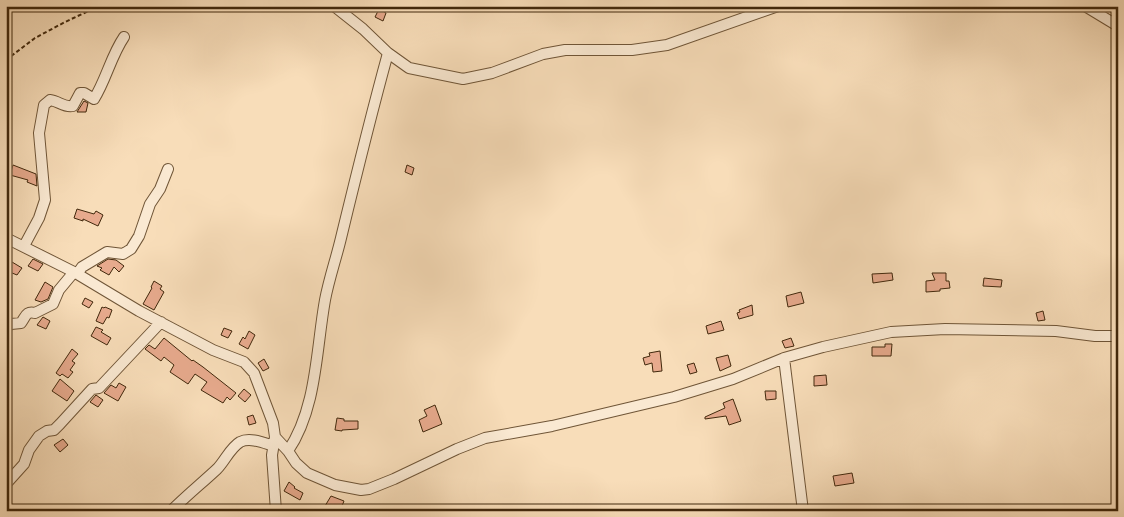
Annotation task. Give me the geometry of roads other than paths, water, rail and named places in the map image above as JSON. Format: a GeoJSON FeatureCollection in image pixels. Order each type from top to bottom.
{"type":"FeatureCollection","features":[{"type":"Feature","properties":{"kind":"street"},"geometry":{"type":"LineString","coordinates":[[334,6],[363,29],[388,54],[409,68],[463,79],[492,73],[543,54],[565,50],[632,50],[667,45],[778,6]]}},
{"type":"Feature","properties":{"kind":"street"},"geometry":{"type":"LineString","coordinates":[[1085,6],[1118,26]]}},
{"type":"Feature","properties":{"kind":"street"},"geometry":{"type":"LineString","coordinates":[[24,246],[39,218],[45,200],[39,133],[44,105],[50,100],[58,101],[63,106],[73,106],[80,93],[84,93],[94,99],[124,37]]}},
{"type":"Feature","properties":{"kind":"street"},"geometry":{"type":"LineString","coordinates":[[288,451],[301,427],[312,388],[325,299],[359,159],[388,54]]}},
{"type":"Feature","properties":{"kind":"street"},"geometry":{"type":"LineString","coordinates":[[6,328],[12,324],[21,323],[26,314],[30,312],[35,314],[53,304],[59,290],[82,267],[107,252],[124,254],[132,249],[143,229],[150,204],[160,190],[168,169]]}},
{"type":"Feature","properties":{"kind":"street"},"geometry":{"type":"LineString","coordinates":[[6,238],[76,273],[160,322],[213,350],[244,362],[254,373],[273,422],[274,441],[272,455],[276,511]]}},
{"type":"Feature","properties":{"kind":"street"},"geometry":{"type":"LineString","coordinates":[[6,484],[24,464],[29,450],[39,436],[47,431],[54,430],[92,388],[99,388],[160,322]]}},
{"type":"Feature","properties":{"kind":"street"},"geometry":{"type":"LineString","coordinates":[[171,511],[218,468],[240,442],[255,440],[274,441],[288,451],[296,463],[307,473],[335,486],[361,490],[369,489],[394,479],[485,438],[552,426],[674,397],[733,379],[784,358],[891,332],[945,329],[1056,330],[1095,336],[1118,336]]}},
{"type":"Feature","properties":{"kind":"street"},"geometry":{"type":"LineString","coordinates":[[784,358],[803,511]]}}]}
